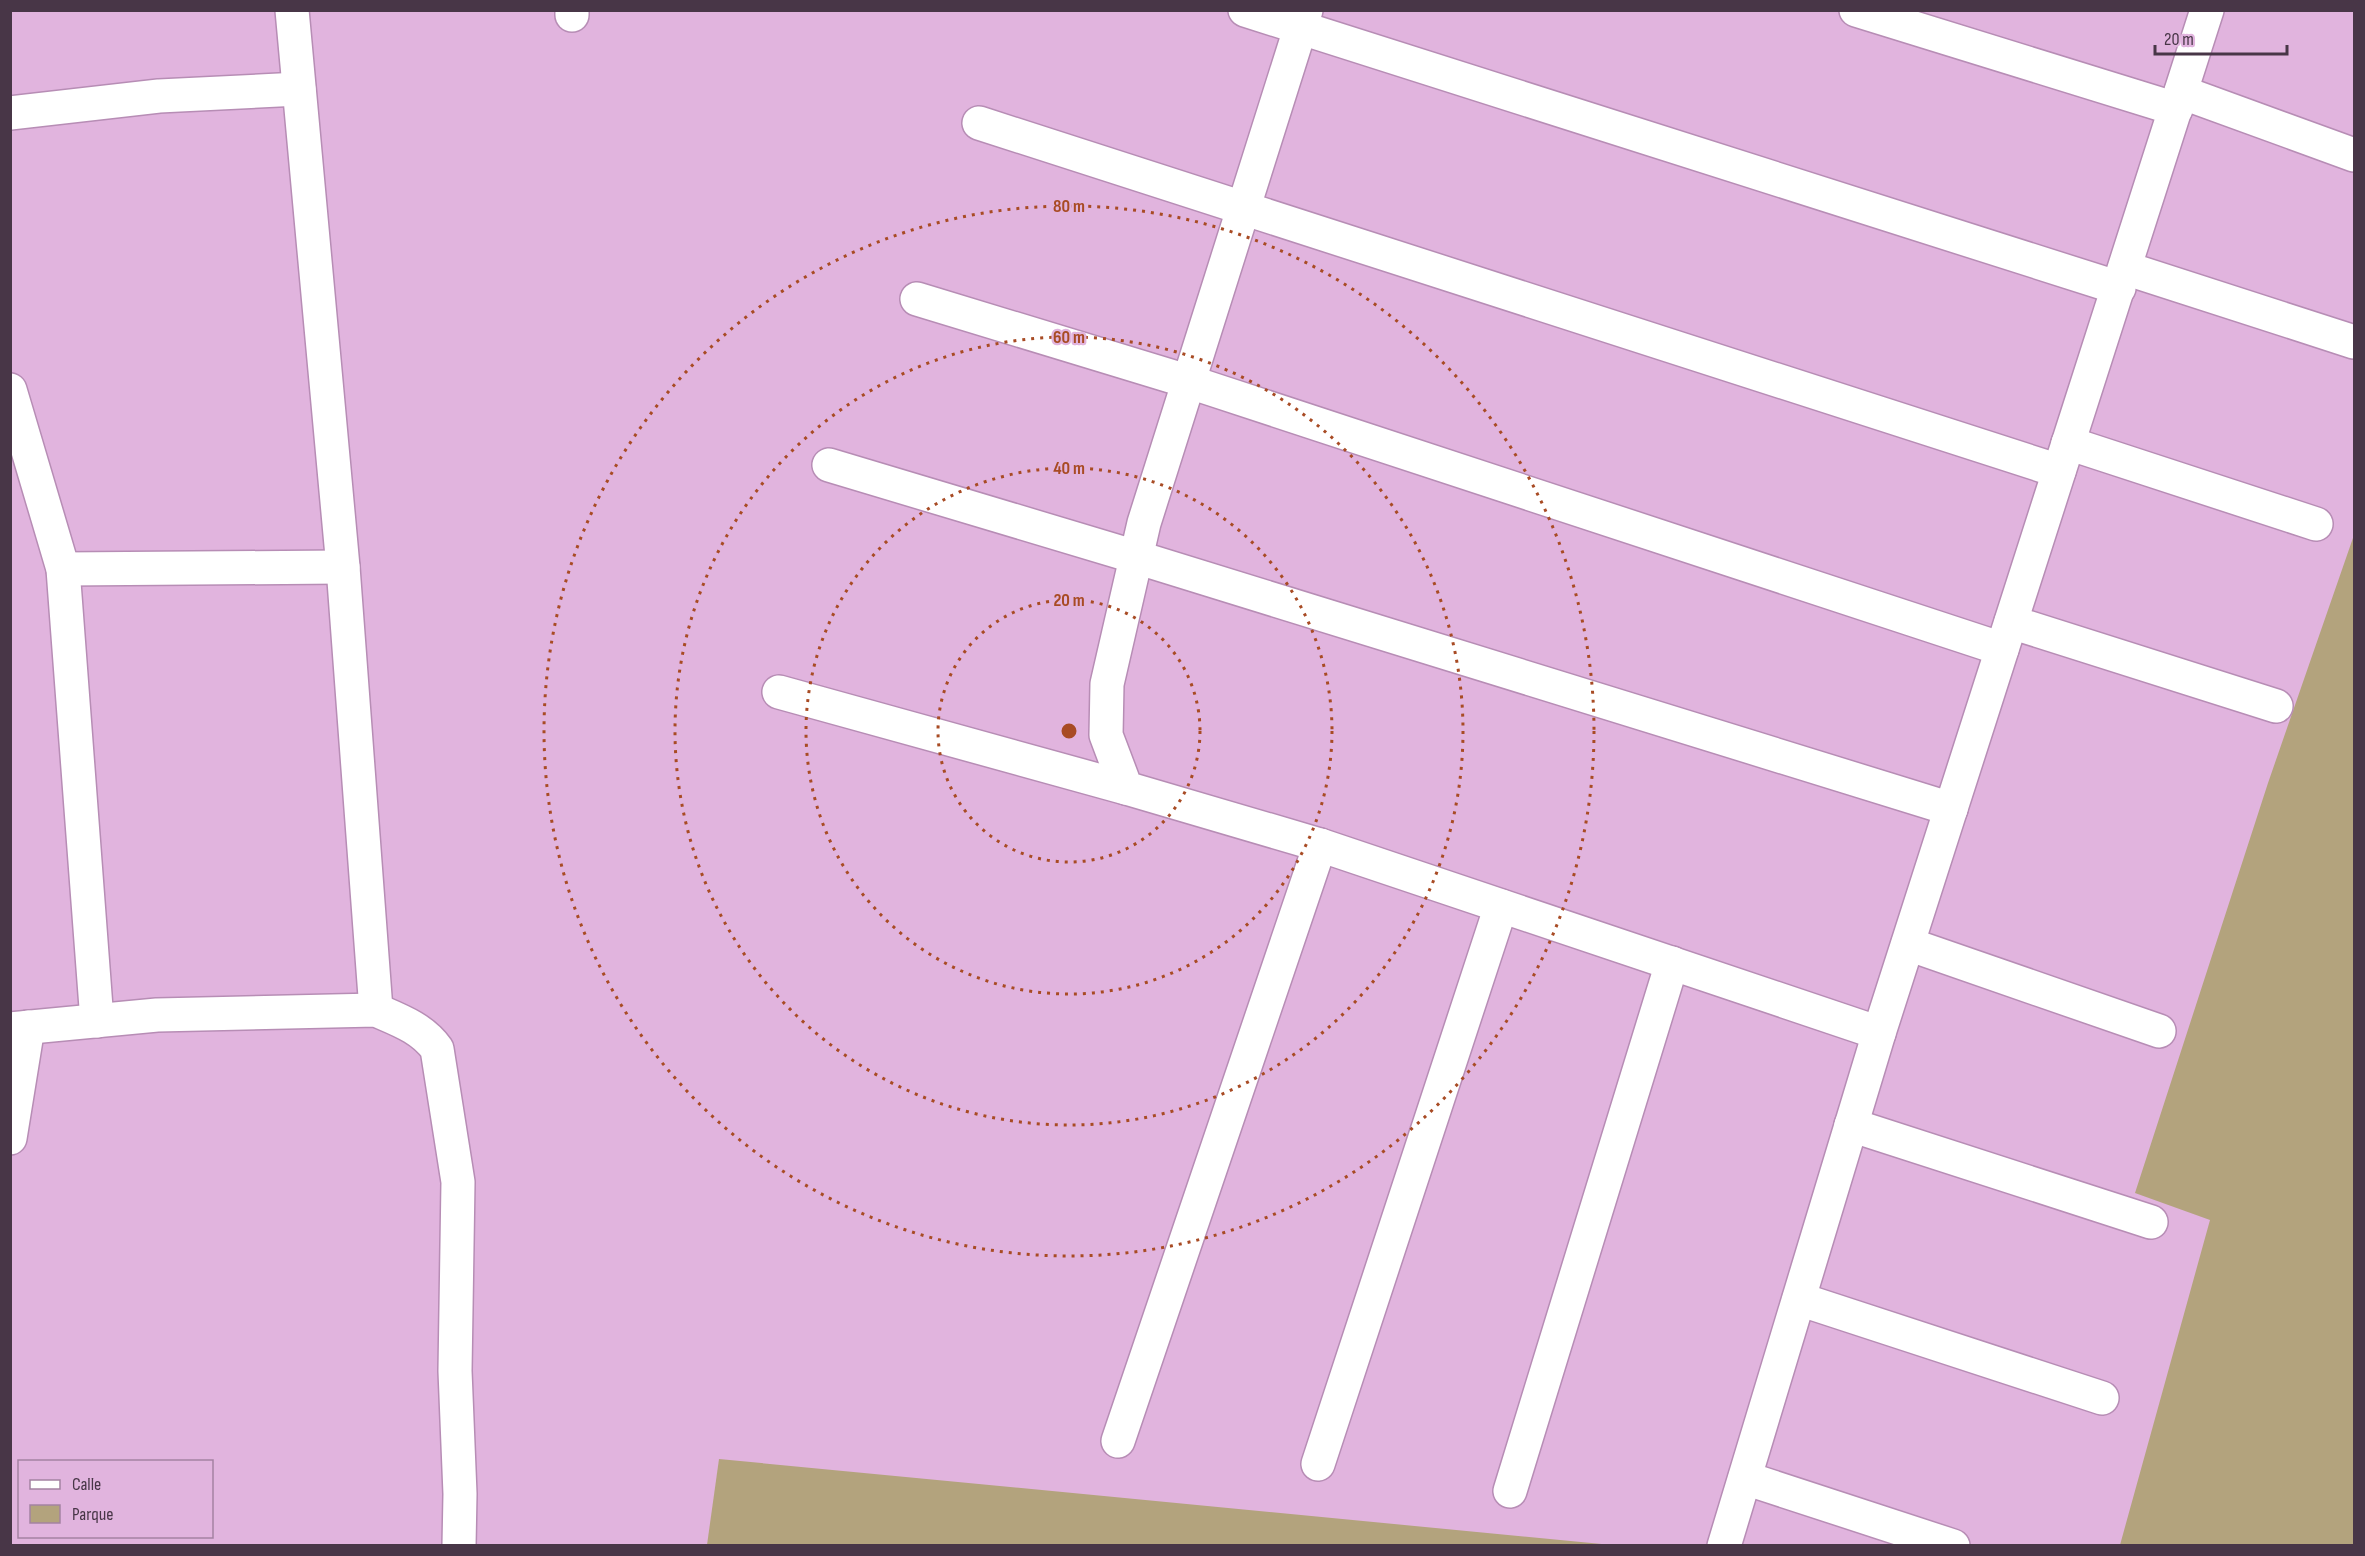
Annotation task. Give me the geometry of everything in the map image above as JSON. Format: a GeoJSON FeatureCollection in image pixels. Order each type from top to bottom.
{"type":"FeatureCollection","features":[{"type":"Feature","properties":{"kind":"street"},"geometry":{"type":"LineString","coordinates":[[292,10],[343,567],[376,1010]]}},
{"type":"Feature","properties":{"kind":"street"},"geometry":{"type":"LineString","coordinates":[[1245,10],[1303,19],[2122,278],[2355,342]]}},
{"type":"Feature","properties":{"kind":"street"},"geometry":{"type":"LineString","coordinates":[[1856,10],[2178,100],[2355,155]]}},
{"type":"Feature","properties":{"kind":"street"},"geometry":{"type":"LineString","coordinates":[[1724,1545],[1879,1033],[2207,10]]}},
{"type":"Feature","properties":{"kind":"street"},"geometry":{"type":"LineString","coordinates":[[1126,788],[1106,735],[1107,684],[1136,557],[1144,523],[1303,19]]}},
{"type":"Feature","properties":{"kind":"street"},"geometry":{"type":"LineString","coordinates":[[10,113],[159,96],[299,89]]}},
{"type":"Feature","properties":{"kind":"street"},"geometry":{"type":"LineString","coordinates":[[979,123],[1244,207],[2064,457],[2316,524]]}},
{"type":"Feature","properties":{"kind":"street"},"geometry":{"type":"LineString","coordinates":[[917,299],[2006,635],[2276,706]]}},
{"type":"Feature","properties":{"kind":"street"},"geometry":{"type":"LineString","coordinates":[[10,390],[63,568],[98,1021]]}},
{"type":"Feature","properties":{"kind":"street"},"geometry":{"type":"LineString","coordinates":[[829,465],[1136,557],[1951,809]]}},
{"type":"Feature","properties":{"kind":"street"},"geometry":{"type":"LineString","coordinates":[[63,568],[343,567]]}},
{"type":"Feature","properties":{"kind":"street"},"geometry":{"type":"LineString","coordinates":[[779,692],[1126,788],[1320,845],[1879,1033]]}},
{"type":"Feature","properties":{"kind":"street"},"geometry":{"type":"LineString","coordinates":[[1118,1441],[1320,845]]}},
{"type":"Feature","properties":{"kind":"street"},"geometry":{"type":"LineString","coordinates":[[1318,1464],[1501,906]]}},
{"type":"Feature","properties":{"kind":"street"},"geometry":{"type":"LineString","coordinates":[[1908,944],[2159,1030]]}},
{"type":"Feature","properties":{"kind":"street"},"geometry":{"type":"LineString","coordinates":[[1510,1491],[1672,963]]}},
{"type":"Feature","properties":{"kind":"street"},"geometry":{"type":"LineString","coordinates":[[10,1138],[19,1028],[157,1015],[376,1010],[428,1036],[437,1049],[458,1182],[455,1371],[460,1494],[459,1545]]}},
{"type":"Feature","properties":{"kind":"street"},"geometry":{"type":"LineString","coordinates":[[1851,1125],[2151,1222]]}},
{"type":"Feature","properties":{"kind":"street"},"geometry":{"type":"LineString","coordinates":[[1799,1299],[2102,1398]]}},
{"type":"Feature","properties":{"kind":"street"},"geometry":{"type":"LineString","coordinates":[[1745,1478],[1953,1545]]}},
{"type":"Feature","properties":{"kind":"green space"},"geometry":{"type":"Polygon","coordinates":[[[2354,535],[2354,1545],[2120,1545],[2210,1220],[2135,1193],[2268,783],[2354,535]]]}},
{"type":"Feature","properties":{"kind":"green space"},"geometry":{"type":"Polygon","coordinates":[[[719,1459],[1612,1545],[707,1545],[719,1459]]]}}]}
